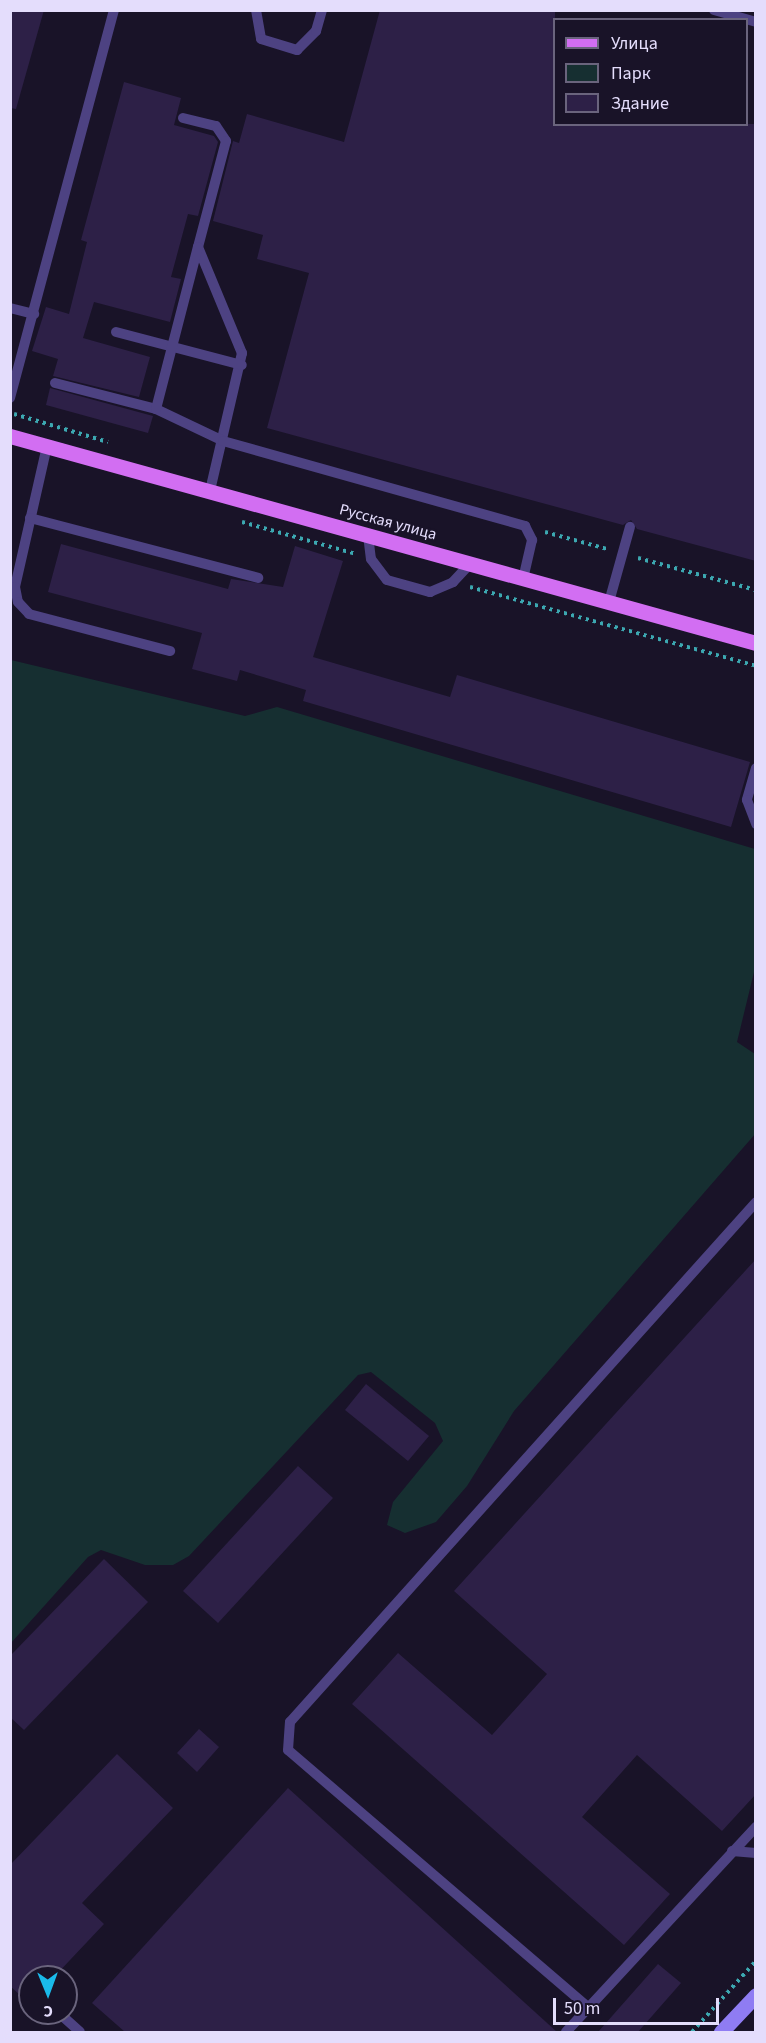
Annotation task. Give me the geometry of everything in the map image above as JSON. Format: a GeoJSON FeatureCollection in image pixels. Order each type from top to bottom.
{"type":"FeatureCollection","features":[{"type":"Feature","properties":{"kind":"main road","name":"Русская улица"},"geometry":{"type":"LineString","coordinates":[[10,436],[756,642]]}},
{"type":"Feature","properties":{"kind":"main road"},"geometry":{"type":"LineString","coordinates":[[721,2032],[756,1995]]}},
{"type":"Feature","properties":{"kind":"lane"},"geometry":{"type":"LineString","coordinates":[[10,398],[114,10]]}},
{"type":"Feature","properties":{"kind":"lane"},"geometry":{"type":"LineString","coordinates":[[256,10],[261,39],[297,50],[316,32],[322,10]]}},
{"type":"Feature","properties":{"kind":"lane"},"geometry":{"type":"LineString","coordinates":[[714,10],[742,18]]}},
{"type":"Feature","properties":{"kind":"lane"},"geometry":{"type":"LineString","coordinates":[[156,410],[226,141],[216,126],[183,118]]}},
{"type":"Feature","properties":{"kind":"lane"},"geometry":{"type":"LineString","coordinates":[[198,247],[242,353],[242,365],[210,491]]}},
{"type":"Feature","properties":{"kind":"lane"},"geometry":{"type":"LineString","coordinates":[[10,308],[33,314]]}},
{"type":"Feature","properties":{"kind":"lane"},"geometry":{"type":"LineString","coordinates":[[116,332],[242,365]]}},
{"type":"Feature","properties":{"kind":"lane"},"geometry":{"type":"LineString","coordinates":[[55,383],[156,410],[223,441],[525,526],[532,540],[523,578]]}},
{"type":"Feature","properties":{"kind":"lane"},"geometry":{"type":"LineString","coordinates":[[47,446],[15,587],[18,602],[29,614],[170,651]]}},
{"type":"Feature","properties":{"kind":"lane"},"geometry":{"type":"LineString","coordinates":[[30,518],[258,578]]}},
{"type":"Feature","properties":{"kind":"lane"},"geometry":{"type":"LineString","coordinates":[[609,602],[630,527]]}},
{"type":"Feature","properties":{"kind":"lane"},"geometry":{"type":"LineString","coordinates":[[368,535],[371,559],[387,580],[430,592],[453,582],[471,563]]}},
{"type":"Feature","properties":{"kind":"lane"},"geometry":{"type":"LineString","coordinates":[[756,768],[747,800],[756,824]]}},
{"type":"Feature","properties":{"kind":"lane"},"geometry":{"type":"LineString","coordinates":[[589,2008],[288,1750],[290,1722],[756,1202]]}},
{"type":"Feature","properties":{"kind":"lane"},"geometry":{"type":"LineString","coordinates":[[566,2032],[756,1827]]}},
{"type":"Feature","properties":{"kind":"lane"},"geometry":{"type":"LineString","coordinates":[[732,1851],[756,1853]]}},
{"type":"Feature","properties":{"kind":"path"},"geometry":{"type":"LineString","coordinates":[[692,2032],[756,1961]]}},
{"type":"Feature","properties":{"kind":"green space"},"geometry":{"type":"Polygon","coordinates":[[[11,660],[245,716],[277,707],[755,849],[755,968],[737,1042],[755,1054],[756,1133],[514,1411],[467,1486],[436,1522],[405,1533],[387,1525],[393,1502],[443,1441],[435,1423],[371,1372],[358,1375],[189,1556],[173,1565],[145,1565],[101,1550],[88,1557],[11,1643],[11,660]]]}},
{"type":"Feature","properties":{"kind":"building"},"geometry":{"type":"Polygon","coordinates":[[[10,10],[44,10],[16,109],[10,108],[10,10]]]}},
{"type":"Feature","properties":{"kind":"building"},"geometry":{"type":"Polygon","coordinates":[[[380,10],[555,10],[555,18],[553,18],[553,126],[748,126],[748,124],[756,124],[756,561],[637,529],[631,520],[623,525],[267,428],[309,273],[257,259],[263,235],[213,221],[233,141],[239,143],[247,114],[344,142],[380,10]]]}},
{"type":"Feature","properties":{"kind":"building"},"geometry":{"type":"Polygon","coordinates":[[[124,82],[181,98],[174,125],[214,136],[218,142],[198,216],[188,214],[171,277],[181,279],[170,322],[94,302],[83,338],[150,357],[139,397],[53,376],[58,359],[32,351],[46,307],[69,314],[87,242],[81,240],[124,82]]]}},
{"type":"Feature","properties":{"kind":"building"},"geometry":{"type":"Polygon","coordinates":[[[50,388],[153,416],[148,433],[46,405],[50,388]]]}},
{"type":"Feature","properties":{"kind":"building"},"geometry":{"type":"Polygon","coordinates":[[[61,544],[228,589],[231,579],[283,587],[295,546],[343,561],[313,657],[450,697],[457,675],[750,762],[731,827],[303,701],[306,690],[240,670],[237,681],[192,669],[202,633],[48,592],[61,544]]]}},
{"type":"Feature","properties":{"kind":"building"},"geometry":{"type":"Polygon","coordinates":[[[756,1259],[756,1794],[722,1831],[637,1755],[582,1817],[670,1894],[624,1945],[352,1704],[398,1653],[492,1735],[547,1674],[454,1591],[756,1259]]]}},
{"type":"Feature","properties":{"kind":"building"},"geometry":{"type":"Polygon","coordinates":[[[366,1384],[429,1436],[408,1461],[345,1410],[366,1384]]]}},
{"type":"Feature","properties":{"kind":"building"},"geometry":{"type":"Polygon","coordinates":[[[298,1466],[333,1498],[218,1623],[183,1591],[298,1466]]]}},
{"type":"Feature","properties":{"kind":"building"},"geometry":{"type":"Polygon","coordinates":[[[104,1559],[148,1602],[24,1730],[10,1717],[10,1656],[104,1559]]]}},
{"type":"Feature","properties":{"kind":"building"},"geometry":{"type":"Polygon","coordinates":[[[199,1729],[219,1747],[197,1772],[177,1753],[199,1729]]]}},
{"type":"Feature","properties":{"kind":"building"},"geometry":{"type":"Polygon","coordinates":[[[117,1754],[173,1808],[82,1903],[104,1924],[65,1965],[18,1965],[18,1993],[10,1986],[10,1865],[117,1754]]]}},
{"type":"Feature","properties":{"kind":"building"},"geometry":{"type":"Polygon","coordinates":[[[288,1788],[557,2032],[125,2032],[92,2003],[288,1788]]]}},
{"type":"Feature","properties":{"kind":"building"},"geometry":{"type":"Polygon","coordinates":[[[658,1964],[681,1983],[638,2032],[598,2032],[658,1964]]]}}]}
